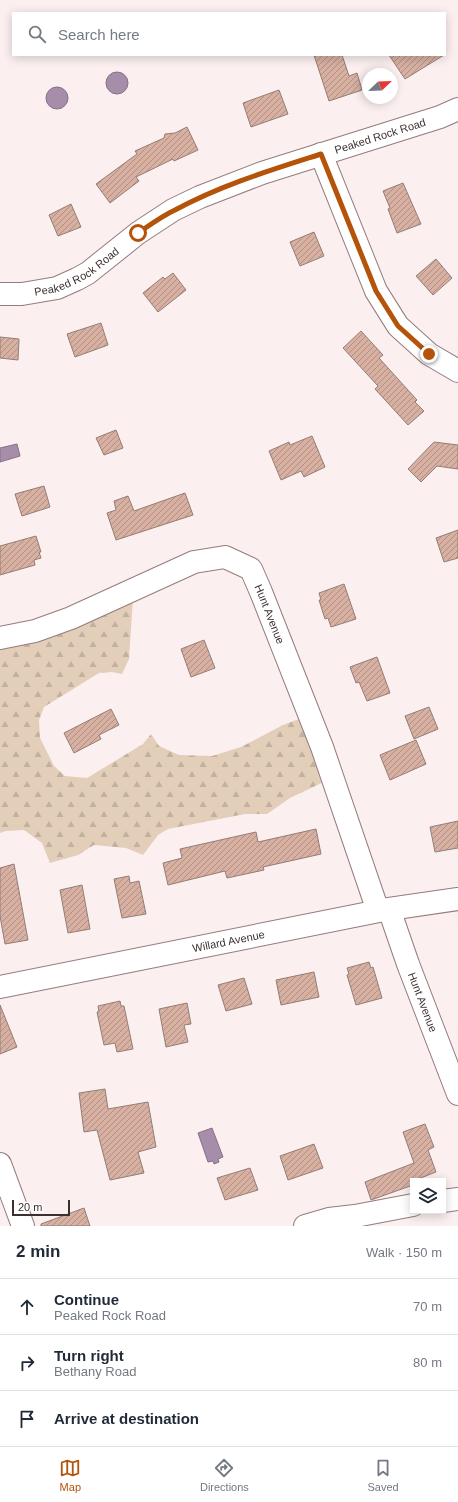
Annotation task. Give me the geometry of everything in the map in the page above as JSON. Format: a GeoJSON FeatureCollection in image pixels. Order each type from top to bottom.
{"type":"FeatureCollection","features":[{"type":"Feature","properties":{"kind":"street","name":"Peaked Rock Road"},"geometry":{"type":"LineString","coordinates":[[0,294],[22,294],[57,288],[88,273],[138,233],[173,210],[200,197],[262,173],[440,117],[458,109]]}},
{"type":"Feature","properties":{"kind":"street"},"geometry":{"type":"LineString","coordinates":[[321,154],[360,253],[380,297],[398,326],[429,354],[458,371]]}},
{"type":"Feature","properties":{"kind":"street","name":"Hunt Avenue"},"geometry":{"type":"LineString","coordinates":[[0,638],[34,631],[71,618],[194,562],[225,557],[250,569],[261,592],[384,910],[408,964],[458,1094]]}},
{"type":"Feature","properties":{"kind":"street","name":"Willard Avenue"},"geometry":{"type":"LineString","coordinates":[[0,987],[384,910],[458,899]]}},
{"type":"Feature","properties":{"kind":"street"},"geometry":{"type":"LineString","coordinates":[[0,1164],[23,1226]]}},
{"type":"Feature","properties":{"kind":"street"},"geometry":{"type":"LineString","coordinates":[[446,1201],[458,1199]]}},
{"type":"Feature","properties":{"kind":"street"},"geometry":{"type":"LineString","coordinates":[[305,1226],[329,1219],[355,1216],[410,1206]]}},
{"type":"Feature","properties":{"kind":"green space"},"geometry":{"type":"Polygon","coordinates":[[[133,597],[129,659],[122,674],[112,672],[99,673],[44,707],[39,720],[40,738],[54,766],[65,776],[87,778],[143,744],[151,734],[159,746],[179,755],[212,756],[241,747],[283,725],[307,716],[328,780],[290,798],[267,814],[245,814],[168,829],[158,835],[143,855],[126,848],[94,845],[78,855],[50,863],[42,843],[24,830],[6,831],[0,833],[0,637],[133,597]]]}},
{"type":"Feature","properties":{"kind":"shaded area"},"geometry":{"type":"Polygon","coordinates":[[[117,72],[121,73],[127,79],[127,87],[121,93],[117,94],[113,93],[107,87],[106,83],[107,79],[113,73],[117,72]]]}},
{"type":"Feature","properties":{"kind":"shaded area"},"geometry":{"type":"Polygon","coordinates":[[[57,87],[65,90],[68,98],[65,106],[57,109],[49,106],[46,98],[49,90],[57,87]]]}},
{"type":"Feature","properties":{"kind":"shaded area"},"geometry":{"type":"Polygon","coordinates":[[[17,444],[20,456],[0,462],[0,448],[17,444]]]}},
{"type":"Feature","properties":{"kind":"shaded area"},"geometry":{"type":"Polygon","coordinates":[[[212,1128],[223,1157],[218,1159],[219,1162],[214,1164],[213,1161],[208,1162],[198,1133],[212,1128]]]}},
{"type":"Feature","properties":{"kind":"building"},"geometry":{"type":"Polygon","coordinates":[[[314,56],[342,56],[349,76],[357,73],[362,90],[329,101],[314,56]]]}},
{"type":"Feature","properties":{"kind":"building"},"geometry":{"type":"Polygon","coordinates":[[[390,56],[442,56],[405,79],[390,56]]]}},
{"type":"Feature","properties":{"kind":"building"},"geometry":{"type":"Polygon","coordinates":[[[279,90],[288,114],[251,127],[243,103],[279,90]]]}},
{"type":"Feature","properties":{"kind":"building"},"geometry":{"type":"Polygon","coordinates":[[[187,127],[198,150],[174,161],[173,159],[136,177],[139,181],[110,203],[96,184],[137,154],[135,151],[164,138],[165,134],[175,133],[187,127]]]}},
{"type":"Feature","properties":{"kind":"building"},"geometry":{"type":"Polygon","coordinates":[[[403,183],[421,224],[397,233],[388,209],[390,208],[383,191],[403,183]]]}},
{"type":"Feature","properties":{"kind":"building"},"geometry":{"type":"Polygon","coordinates":[[[71,204],[81,227],[58,236],[49,215],[71,204]]]}},
{"type":"Feature","properties":{"kind":"building"},"geometry":{"type":"Polygon","coordinates":[[[314,232],[324,256],[300,266],[290,242],[314,232]]]}},
{"type":"Feature","properties":{"kind":"building"},"geometry":{"type":"Polygon","coordinates":[[[436,259],[452,278],[433,295],[416,276],[436,259]]]}},
{"type":"Feature","properties":{"kind":"building"},"geometry":{"type":"Polygon","coordinates":[[[173,273],[186,290],[158,312],[143,293],[163,277],[165,279],[173,273]]]}},
{"type":"Feature","properties":{"kind":"building"},"geometry":{"type":"Polygon","coordinates":[[[101,323],[108,345],[75,357],[67,334],[101,323]]]}},
{"type":"Feature","properties":{"kind":"building"},"geometry":{"type":"Polygon","coordinates":[[[361,331],[383,355],[379,358],[417,400],[415,402],[424,411],[408,425],[375,389],[378,386],[343,348],[361,331]]]}},
{"type":"Feature","properties":{"kind":"building"},"geometry":{"type":"Polygon","coordinates":[[[0,337],[19,339],[18,360],[0,358],[0,337]]]}},
{"type":"Feature","properties":{"kind":"building"},"geometry":{"type":"Polygon","coordinates":[[[116,430],[123,448],[104,455],[96,438],[116,430]]]}},
{"type":"Feature","properties":{"kind":"building"},"geometry":{"type":"Polygon","coordinates":[[[312,436],[325,467],[304,477],[301,471],[281,480],[269,451],[289,442],[290,445],[312,436]]]}},
{"type":"Feature","properties":{"kind":"building"},"geometry":{"type":"Polygon","coordinates":[[[434,442],[458,445],[458,469],[437,466],[421,482],[408,469],[434,442]]]}},
{"type":"Feature","properties":{"kind":"building"},"geometry":{"type":"Polygon","coordinates":[[[44,486],[50,507],[22,516],[15,494],[44,486]]]}},
{"type":"Feature","properties":{"kind":"building"},"geometry":{"type":"Polygon","coordinates":[[[185,493],[193,515],[116,540],[107,513],[116,510],[114,501],[128,496],[134,511],[185,493]]]}},
{"type":"Feature","properties":{"kind":"building"},"geometry":{"type":"Polygon","coordinates":[[[458,530],[458,558],[444,562],[436,538],[458,530]]]}},
{"type":"Feature","properties":{"kind":"building"},"geometry":{"type":"Polygon","coordinates":[[[36,536],[41,552],[39,552],[41,558],[34,560],[35,565],[0,575],[0,546],[36,536]]]}},
{"type":"Feature","properties":{"kind":"building"},"geometry":{"type":"Polygon","coordinates":[[[344,584],[356,619],[331,627],[328,618],[325,619],[319,600],[321,600],[319,593],[344,584]]]}},
{"type":"Feature","properties":{"kind":"building"},"geometry":{"type":"Polygon","coordinates":[[[204,640],[215,668],[191,677],[181,649],[204,640]]]}},
{"type":"Feature","properties":{"kind":"building"},"geometry":{"type":"Polygon","coordinates":[[[377,657],[390,693],[367,701],[359,682],[356,683],[350,667],[377,657]]]}},
{"type":"Feature","properties":{"kind":"building"},"geometry":{"type":"Polygon","coordinates":[[[429,707],[438,729],[414,739],[405,716],[429,707]]]}},
{"type":"Feature","properties":{"kind":"building"},"geometry":{"type":"Polygon","coordinates":[[[111,709],[119,725],[99,735],[101,739],[74,753],[64,733],[111,709]]]}},
{"type":"Feature","properties":{"kind":"building"},"geometry":{"type":"Polygon","coordinates":[[[416,740],[426,764],[390,780],[380,755],[416,740]]]}},
{"type":"Feature","properties":{"kind":"building"},"geometry":{"type":"Polygon","coordinates":[[[458,821],[458,848],[435,852],[430,827],[458,821]]]}},
{"type":"Feature","properties":{"kind":"building"},"geometry":{"type":"Polygon","coordinates":[[[316,829],[321,854],[263,867],[264,870],[227,878],[225,871],[168,885],[163,863],[182,858],[180,849],[256,832],[258,842],[316,829]]]}},
{"type":"Feature","properties":{"kind":"building"},"geometry":{"type":"Polygon","coordinates":[[[14,864],[28,940],[5,944],[0,916],[0,868],[14,864]]]}},
{"type":"Feature","properties":{"kind":"building"},"geometry":{"type":"Polygon","coordinates":[[[129,876],[130,883],[139,881],[146,914],[122,918],[114,879],[129,876]]]}},
{"type":"Feature","properties":{"kind":"building"},"geometry":{"type":"Polygon","coordinates":[[[82,885],[90,929],[68,933],[60,890],[82,885]]]}},
{"type":"Feature","properties":{"kind":"building"},"geometry":{"type":"Polygon","coordinates":[[[369,962],[371,968],[373,967],[382,998],[356,1005],[347,975],[349,974],[347,968],[369,962]]]}},
{"type":"Feature","properties":{"kind":"building"},"geometry":{"type":"Polygon","coordinates":[[[314,972],[319,997],[281,1005],[276,980],[314,972]]]}},
{"type":"Feature","properties":{"kind":"building"},"geometry":{"type":"Polygon","coordinates":[[[244,978],[252,1004],[226,1011],[218,985],[244,978]]]}},
{"type":"Feature","properties":{"kind":"building"},"geometry":{"type":"Polygon","coordinates":[[[120,1001],[121,1006],[124,1006],[133,1049],[117,1052],[115,1043],[104,1045],[97,1012],[99,1012],[98,1006],[120,1001]]]}},
{"type":"Feature","properties":{"kind":"building"},"geometry":{"type":"Polygon","coordinates":[[[187,1003],[191,1024],[184,1025],[188,1042],[166,1047],[159,1009],[187,1003]]]}},
{"type":"Feature","properties":{"kind":"building"},"geometry":{"type":"Polygon","coordinates":[[[0,1005],[17,1047],[0,1054],[0,1005]]]}},
{"type":"Feature","properties":{"kind":"building"},"geometry":{"type":"Polygon","coordinates":[[[105,1089],[108,1109],[148,1102],[156,1147],[138,1152],[144,1173],[110,1180],[97,1130],[84,1132],[79,1093],[105,1089]]]}},
{"type":"Feature","properties":{"kind":"building"},"geometry":{"type":"Polygon","coordinates":[[[425,1124],[434,1147],[428,1150],[436,1172],[421,1178],[410,1178],[410,1186],[371,1200],[365,1182],[414,1163],[403,1132],[425,1124]]]}},
{"type":"Feature","properties":{"kind":"building"},"geometry":{"type":"Polygon","coordinates":[[[314,1144],[323,1168],[288,1180],[280,1156],[314,1144]]]}},
{"type":"Feature","properties":{"kind":"building"},"geometry":{"type":"Polygon","coordinates":[[[250,1168],[258,1190],[225,1200],[217,1178],[250,1168]]]}},
{"type":"Feature","properties":{"kind":"building"},"geometry":{"type":"Polygon","coordinates":[[[84,1208],[90,1226],[41,1226],[41,1224],[84,1208]]]}},
{"type":"Feature","properties":{"kind":"route"},"geometry":{"type":"LineString","coordinates":[[138,233],[173,210],[200,197],[262,173],[321,154],[376,291],[398,326],[429,354]]}}]}
